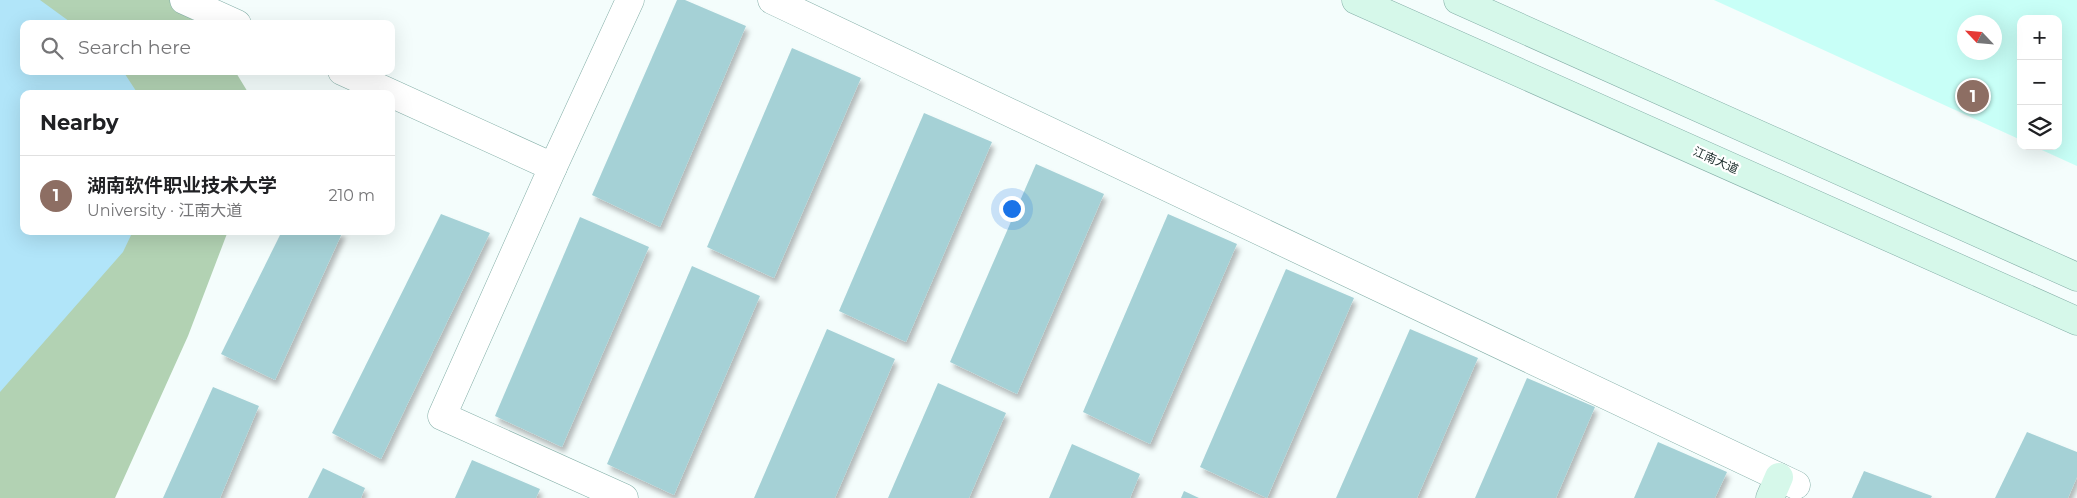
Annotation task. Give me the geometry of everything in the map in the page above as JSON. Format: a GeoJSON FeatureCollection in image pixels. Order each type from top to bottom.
{"type":"FeatureCollection","features":[{"type":"Feature","properties":{"kind":"main road","name":"江南大道"},"geometry":{"type":"LineString","coordinates":[[1356,0],[2077,321]]}},
{"type":"Feature","properties":{"kind":"main road"},"geometry":{"type":"LineString","coordinates":[[1458,0],[2077,277]]}},
{"type":"Feature","properties":{"kind":"street"},"geometry":{"type":"LineString","coordinates":[[184,0],[228,20]]}},
{"type":"Feature","properties":{"kind":"street"},"geometry":{"type":"LineString","coordinates":[[624,498],[442,416],[630,0]]}},
{"type":"Feature","properties":{"kind":"street"},"geometry":{"type":"LineString","coordinates":[[772,0],[1784,490]]}},
{"type":"Feature","properties":{"kind":"street"},"geometry":{"type":"LineString","coordinates":[[351,75],[384,90]]}},
{"type":"Feature","properties":{"kind":"street"},"geometry":{"type":"LineString","coordinates":[[395,95],[553,167]]}},
{"type":"Feature","properties":{"kind":"shaded area"},"geometry":{"type":"Polygon","coordinates":[[[0,0],[176,0],[193,20],[20,20],[20,75],[237,75],[247,90],[20,90],[20,235],[226,235],[188,336],[115,498],[0,498],[0,0]]]}},
{"type":"Feature","properties":{"kind":"shaded area"},"geometry":{"type":"Polygon","coordinates":[[[1714,0],[2077,0],[2077,166],[2042,150],[2062,150],[2062,15],[2017,15],[2017,138],[1714,0]]]}},
{"type":"Feature","properties":{"kind":"water"},"geometry":{"type":"Polygon","coordinates":[[[0,0],[40,0],[68,20],[20,20],[20,75],[126,75],[135,90],[20,90],[20,235],[131,235],[123,252],[0,392],[0,0]]]}},
{"type":"Feature","properties":{"kind":"building"},"geometry":{"type":"Polygon","coordinates":[[[677,0],[685,0],[746,26],[660,227],[592,195],[677,0]]]}},
{"type":"Feature","properties":{"kind":"building"},"geometry":{"type":"Polygon","coordinates":[[[792,48],[861,78],[774,278],[707,247],[792,48]]]}},
{"type":"Feature","properties":{"kind":"building"},"geometry":{"type":"Polygon","coordinates":[[[924,113],[992,142],[906,342],[839,311],[924,113]]]}},
{"type":"Feature","properties":{"kind":"building"},"geometry":{"type":"Polygon","coordinates":[[[1036,164],[1104,194],[1017,394],[950,362],[1036,164]]]}},
{"type":"Feature","properties":{"kind":"building"},"geometry":{"type":"Polygon","coordinates":[[[441,214],[490,233],[381,459],[332,433],[441,214]]]}},
{"type":"Feature","properties":{"kind":"building"},"geometry":{"type":"Polygon","coordinates":[[[1168,214],[1237,244],[1150,444],[1083,412],[1168,214]]]}},
{"type":"Feature","properties":{"kind":"building"},"geometry":{"type":"Polygon","coordinates":[[[580,217],[649,247],[562,447],[495,416],[580,217]]]}},
{"type":"Feature","properties":{"kind":"building"},"geometry":{"type":"Polygon","coordinates":[[[280,235],[341,235],[275,380],[221,354],[280,235]]]}},
{"type":"Feature","properties":{"kind":"building"},"geometry":{"type":"Polygon","coordinates":[[[692,266],[760,296],[674,495],[607,464],[692,266]]]}},
{"type":"Feature","properties":{"kind":"building"},"geometry":{"type":"Polygon","coordinates":[[[1286,269],[1354,298],[1267,498],[1200,467],[1286,269]]]}},
{"type":"Feature","properties":{"kind":"building"},"geometry":{"type":"Polygon","coordinates":[[[827,329],[895,359],[835,498],[754,498],[827,329]]]}},
{"type":"Feature","properties":{"kind":"building"},"geometry":{"type":"Polygon","coordinates":[[[1410,329],[1478,358],[1417,498],[1336,498],[1410,329]]]}},
{"type":"Feature","properties":{"kind":"building"},"geometry":{"type":"Polygon","coordinates":[[[1527,378],[1595,407],[1556,498],[1475,498],[1527,378]]]}},
{"type":"Feature","properties":{"kind":"building"},"geometry":{"type":"Polygon","coordinates":[[[938,383],[1006,413],[969,498],[888,498],[938,383]]]}},
{"type":"Feature","properties":{"kind":"building"},"geometry":{"type":"Polygon","coordinates":[[[213,387],[259,406],[220,498],[163,498],[213,387]]]}},
{"type":"Feature","properties":{"kind":"building"},"geometry":{"type":"Polygon","coordinates":[[[2027,432],[2077,452],[2077,477],[2068,498],[1995,498],[2027,432]]]}},
{"type":"Feature","properties":{"kind":"building"},"geometry":{"type":"Polygon","coordinates":[[[1658,442],[1727,472],[1715,498],[1634,498],[1658,442]]]}},
{"type":"Feature","properties":{"kind":"building"},"geometry":{"type":"Polygon","coordinates":[[[1072,444],[1140,474],[1130,498],[1049,498],[1072,444]]]}},
{"type":"Feature","properties":{"kind":"building"},"geometry":{"type":"Polygon","coordinates":[[[472,460],[540,489],[536,498],[455,498],[472,460]]]}},
{"type":"Feature","properties":{"kind":"building"},"geometry":{"type":"Polygon","coordinates":[[[323,468],[365,488],[361,498],[308,498],[323,468]]]}},
{"type":"Feature","properties":{"kind":"building"},"geometry":{"type":"Polygon","coordinates":[[[1864,471],[1932,496],[1931,498],[1852,498],[1864,471]]]}},
{"type":"Feature","properties":{"kind":"building"},"geometry":{"type":"Polygon","coordinates":[[[1184,491],[1199,498],[1181,498],[1184,491]]]}},
{"type":"Feature","properties":{"kind":"place","name":"湖南软件职业技术大学"},"geometry":{"type":"Point","coordinates":[1973,96]}}]}
